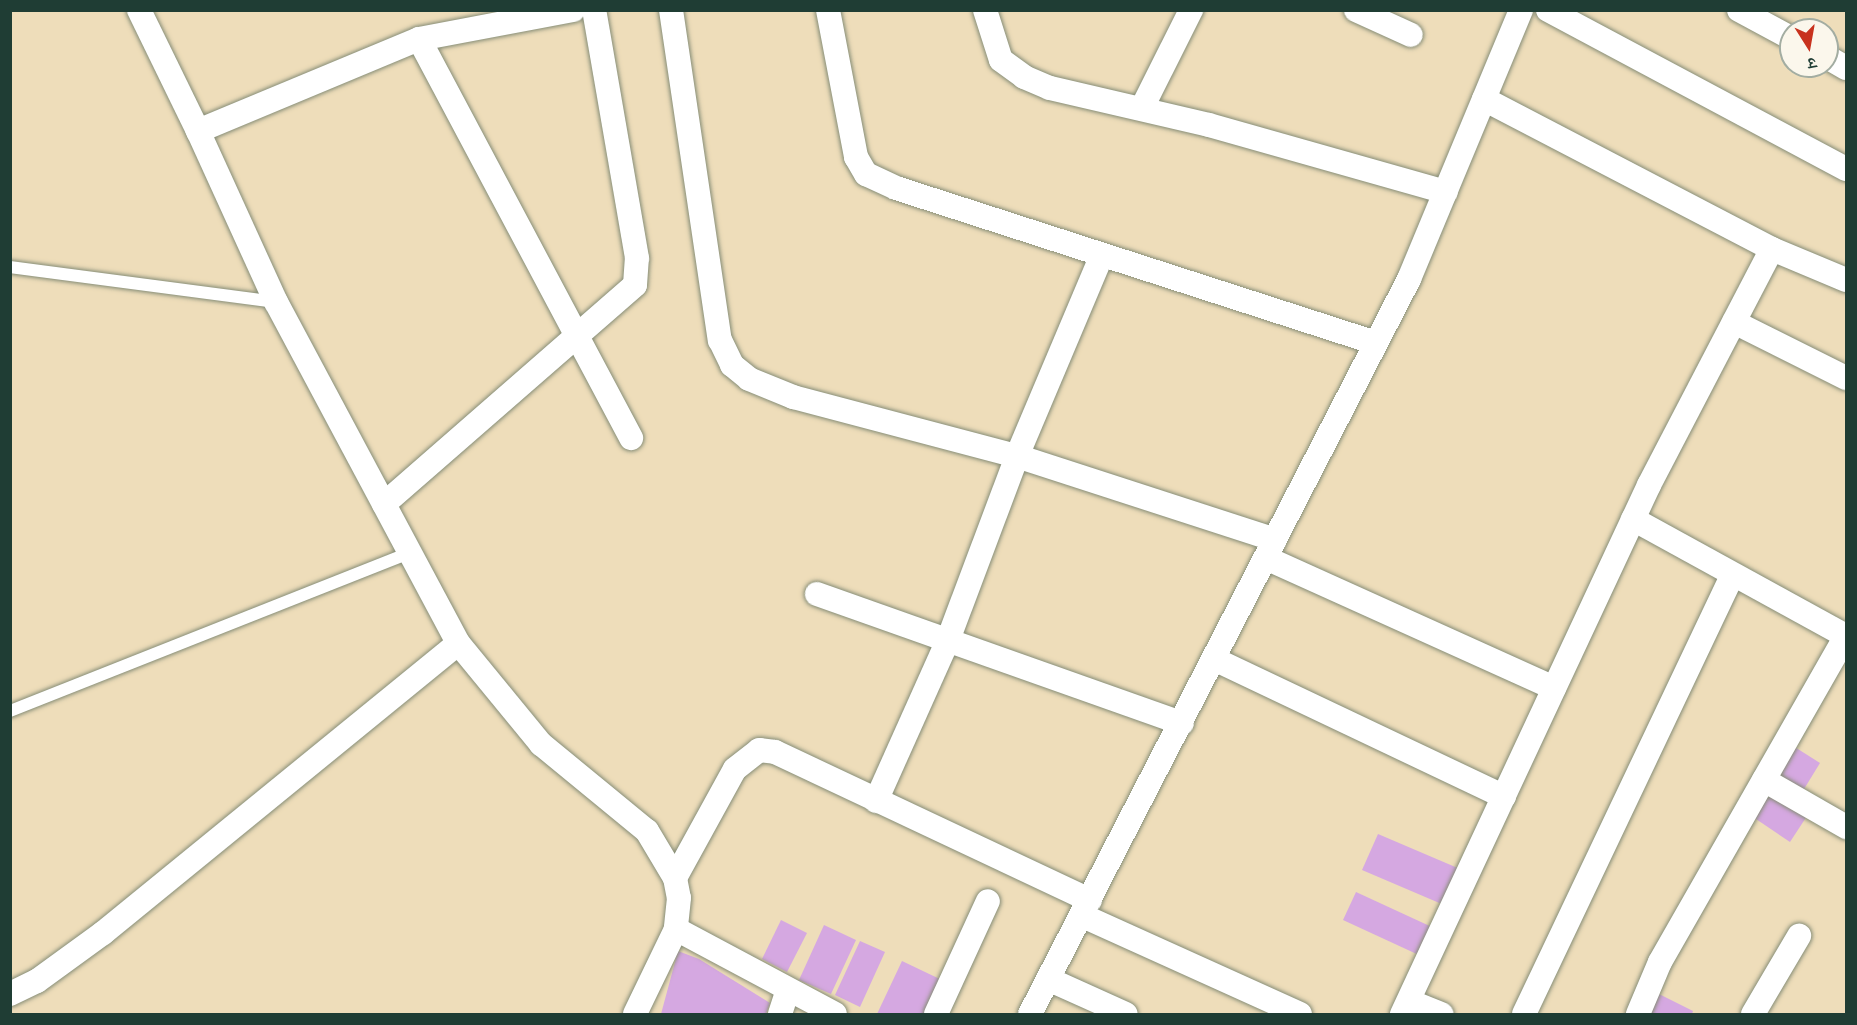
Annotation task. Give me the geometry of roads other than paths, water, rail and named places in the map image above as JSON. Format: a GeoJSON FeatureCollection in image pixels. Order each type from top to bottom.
{"type":"FeatureCollection","features":[{"type":"Feature","properties":{"kind":"street"},"geometry":{"type":"LineString","coordinates":[[139,10],[198,131],[276,302],[459,643],[541,744],[647,831],[675,878],[680,898],[676,929],[635,1014]]}},
{"type":"Feature","properties":{"kind":"street"},"geometry":{"type":"LineString","coordinates":[[198,131],[419,39],[573,10]]}},
{"type":"Feature","properties":{"kind":"street"},"geometry":{"type":"LineString","coordinates":[[384,504],[635,285],[637,258],[594,10]]}},
{"type":"Feature","properties":{"kind":"street"},"geometry":{"type":"LineString","coordinates":[[671,10],[720,340],[732,365],[749,379],[793,397],[1017,456],[1270,549],[1554,688]]}},
{"type":"Feature","properties":{"kind":"street"},"geometry":{"type":"LineString","coordinates":[[828,10],[856,157],[866,174],[896,189],[1376,344]]}},
{"type":"Feature","properties":{"kind":"street"},"geometry":{"type":"LineString","coordinates":[[985,10],[1001,60],[1024,77],[1050,88],[1142,108],[1446,192]]}},
{"type":"Feature","properties":{"kind":"street"},"geometry":{"type":"LineString","coordinates":[[1142,108],[1191,10]]}},
{"type":"Feature","properties":{"kind":"street"},"geometry":{"type":"LineString","coordinates":[[1356,10],[1411,34]]}},
{"type":"Feature","properties":{"kind":"street"},"geometry":{"type":"LineString","coordinates":[[1030,1014],[1087,908],[1409,279],[1521,10]]}},
{"type":"Feature","properties":{"kind":"street"},"geometry":{"type":"LineString","coordinates":[[1548,10],[1846,170]]}},
{"type":"Feature","properties":{"kind":"street"},"geometry":{"type":"LineString","coordinates":[[1739,10],[1779,32]]}},
{"type":"Feature","properties":{"kind":"street"},"geometry":{"type":"LineString","coordinates":[[419,39],[574,337],[631,438]]}},
{"type":"Feature","properties":{"kind":"street"},"geometry":{"type":"LineString","coordinates":[[1484,99],[1772,249],[1846,280]]}},
{"type":"Feature","properties":{"kind":"street"},"geometry":{"type":"LineString","coordinates":[[1441,1014],[1406,1008],[1633,519],[1772,249]]}},
{"type":"Feature","properties":{"kind":"street"},"geometry":{"type":"LineString","coordinates":[[876,801],[948,640],[1017,456],[1102,255]]}},
{"type":"Feature","properties":{"kind":"street"},"geometry":{"type":"LineString","coordinates":[[1734,322],[1846,378]]}},
{"type":"Feature","properties":{"kind":"street"},"geometry":{"type":"LineString","coordinates":[[1633,519],[1846,636],[1660,962],[1638,1014]]}},
{"type":"Feature","properties":{"kind":"street"},"geometry":{"type":"LineString","coordinates":[[1524,1014],[1732,575]]}},
{"type":"Feature","properties":{"kind":"street"},"geometry":{"type":"LineString","coordinates":[[817,594],[1182,723]]}},
{"type":"Feature","properties":{"kind":"street"},"geometry":{"type":"LineString","coordinates":[[10,994],[104,933],[459,643]]}},
{"type":"Feature","properties":{"kind":"street"},"geometry":{"type":"LineString","coordinates":[[1214,658],[1504,797]]}},
{"type":"Feature","properties":{"kind":"street"},"geometry":{"type":"LineString","coordinates":[[675,878],[735,769],[759,750],[775,752],[1300,1014]]}},
{"type":"Feature","properties":{"kind":"street"},"geometry":{"type":"LineString","coordinates":[[1764,780],[1846,827]]}},
{"type":"Feature","properties":{"kind":"street"},"geometry":{"type":"LineString","coordinates":[[936,1014],[988,901]]}},
{"type":"Feature","properties":{"kind":"street"},"geometry":{"type":"LineString","coordinates":[[676,929],[835,1014]]}},
{"type":"Feature","properties":{"kind":"street"},"geometry":{"type":"LineString","coordinates":[[1753,1014],[1799,936]]}},
{"type":"Feature","properties":{"kind":"street"},"geometry":{"type":"LineString","coordinates":[[1048,979],[1126,1014]]}},
{"type":"Feature","properties":{"kind":"street"},"geometry":{"type":"LineString","coordinates":[[780,1014],[788,990]]}},
{"type":"Feature","properties":{"kind":"lane"},"geometry":{"type":"LineString","coordinates":[[10,267],[276,302]]}},
{"type":"Feature","properties":{"kind":"lane"},"geometry":{"type":"LineString","coordinates":[[10,711],[411,552]]}}]}
